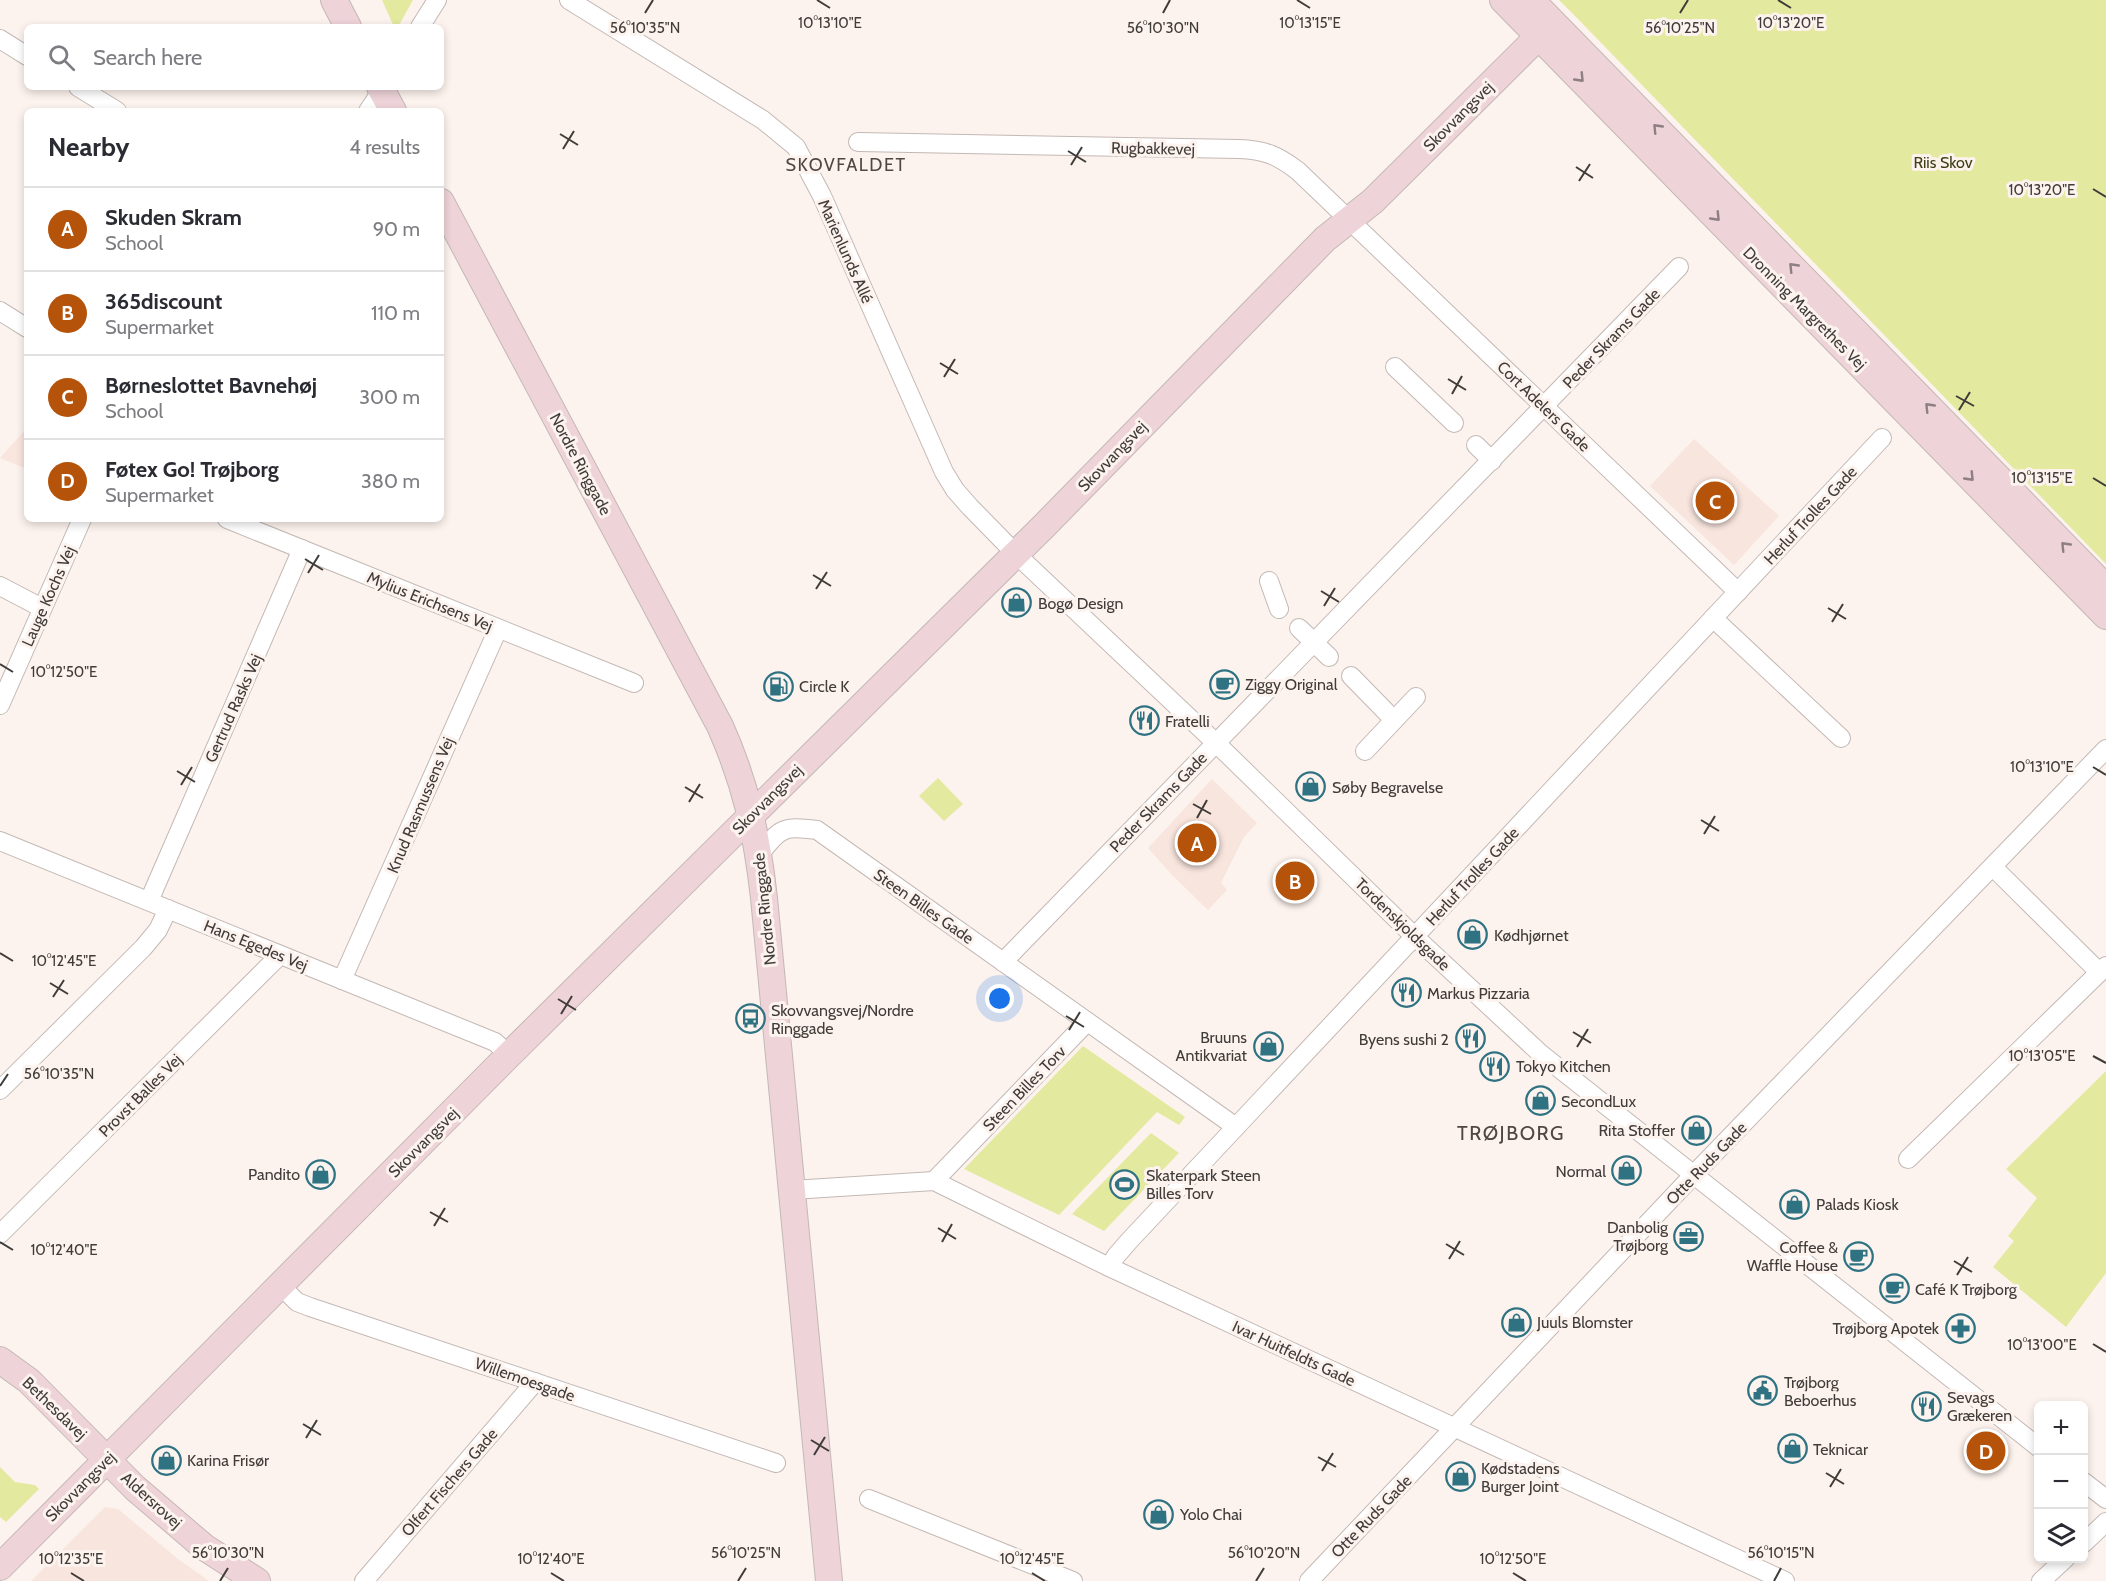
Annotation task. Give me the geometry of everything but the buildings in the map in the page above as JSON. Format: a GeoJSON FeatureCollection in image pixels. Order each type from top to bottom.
{"type":"FeatureCollection","features":[{"type":"Feature","properties":{"kind":"street"},"geometry":{"type":"LineString","coordinates":[[334,0],[346,24]]}},
{"type":"Feature","properties":{"kind":"street"},"geometry":{"type":"LineString","coordinates":[[422,24],[437,0]]}},
{"type":"Feature","properties":{"kind":"street","name":"Marienlunds Allé"},"geometry":{"type":"LineString","coordinates":[[569,0],[763,120],[796,147],[822,196],[944,472],[955,490],[1016,554]]}},
{"type":"Feature","properties":{"kind":"street","name":"Dronning Margrethes Vej"},"geometry":{"type":"LineString","coordinates":[[1503,0],[2106,616]]}},
{"type":"Feature","properties":{"kind":"street","name":"Dronning Margrethes Vej"},"geometry":{"type":"LineString","coordinates":[[1531,0],[2106,588]]}},
{"type":"Feature","properties":{"kind":"street","name":"Skovvangsvej"},"geometry":{"type":"LineString","coordinates":[[0,1567],[509,1055],[1016,554],[1325,239],[1373,201],[1539,36]]}},
{"type":"Feature","properties":{"kind":"street"},"geometry":{"type":"LineString","coordinates":[[0,39],[24,54]]}},
{"type":"Feature","properties":{"kind":"street"},"geometry":{"type":"LineString","coordinates":[[83,90],[112,108]]}},
{"type":"Feature","properties":{"kind":"street","name":"Rugbakkevej"},"geometry":{"type":"LineString","coordinates":[[858,142],[1255,150],[1272,154],[1285,161],[1350,221]]}},
{"type":"Feature","properties":{"kind":"street","name":"Nordre Ringgade"},"geometry":{"type":"LineString","coordinates":[[444,208],[720,726],[739,770],[752,814],[759,855],[829,1581]]}},
{"type":"Feature","properties":{"kind":"street","name":"Cort Adelers Gade"},"geometry":{"type":"LineString","coordinates":[[1350,221],[1738,592]]}},
{"type":"Feature","properties":{"kind":"street","name":"Peder Skrams Gade"},"geometry":{"type":"LineString","coordinates":[[1003,962],[1679,267]]}},
{"type":"Feature","properties":{"kind":"street"},"geometry":{"type":"LineString","coordinates":[[0,311],[24,326]]}},
{"type":"Feature","properties":{"kind":"street"},"geometry":{"type":"LineString","coordinates":[[1395,367],[1454,423]]}},
{"type":"Feature","properties":{"kind":"street","name":"Herluf Trolles Gade"},"geometry":{"type":"LineString","coordinates":[[1109,1267],[1116,1256],[1882,438]]}},
{"type":"Feature","properties":{"kind":"street"},"geometry":{"type":"LineString","coordinates":[[1476,445],[1492,461]]}},
{"type":"Feature","properties":{"kind":"street","name":"Lauge Kochs Vej"},"geometry":{"type":"LineString","coordinates":[[0,705],[81,522]]}},
{"type":"Feature","properties":{"kind":"street","name":"Mylius Erichsens Vej"},"geometry":{"type":"LineString","coordinates":[[234,522],[634,683]]}},
{"type":"Feature","properties":{"kind":"street","name":"Gertrud Rasks Vej"},"geometry":{"type":"LineString","coordinates":[[149,901],[302,549]]}},
{"type":"Feature","properties":{"kind":"street","name":"Tordenskjoldsgade"},"geometry":{"type":"LineString","coordinates":[[1016,554],[1216,743],[1415,937],[1541,1054],[2034,1444]]}},
{"type":"Feature","properties":{"kind":"street"},"geometry":{"type":"LineString","coordinates":[[1269,581],[1279,609]]}},
{"type":"Feature","properties":{"kind":"street"},"geometry":{"type":"LineString","coordinates":[[0,586],[42,608]]}},
{"type":"Feature","properties":{"kind":"street"},"geometry":{"type":"LineString","coordinates":[[1713,618],[1841,738]]}},
{"type":"Feature","properties":{"kind":"street"},"geometry":{"type":"LineString","coordinates":[[1299,628],[1329,657]]}},
{"type":"Feature","properties":{"kind":"street","name":"Knud Rasmussens Vej"},"geometry":{"type":"LineString","coordinates":[[342,980],[498,629]]}},
{"type":"Feature","properties":{"kind":"street"},"geometry":{"type":"LineString","coordinates":[[1351,676],[1394,720]]}},
{"type":"Feature","properties":{"kind":"street"},"geometry":{"type":"LineString","coordinates":[[1365,751],[1416,697]]}},
{"type":"Feature","properties":{"kind":"street","name":"Otte Ruds Gade"},"geometry":{"type":"LineString","coordinates":[[1309,1581],[1693,1176],[2106,749]]}},
{"type":"Feature","properties":{"kind":"street","name":"Steen Billes Gade"},"geometry":{"type":"LineString","coordinates":[[759,855],[776,836],[791,827],[817,830],[1087,1022]]}},
{"type":"Feature","properties":{"kind":"street","name":"Hans Egedes Vej"},"geometry":{"type":"LineString","coordinates":[[0,841],[495,1042],[509,1055]]}},
{"type":"Feature","properties":{"kind":"street"},"geometry":{"type":"LineString","coordinates":[[1908,1159],[2103,969],[1994,867]]}},
{"type":"Feature","properties":{"kind":"street"},"geometry":{"type":"LineString","coordinates":[[0,1090],[143,948],[158,930],[168,909]]}},
{"type":"Feature","properties":{"kind":"street","name":"Provst Balles Vej"},"geometry":{"type":"LineString","coordinates":[[0,1234],[280,955]]}},
{"type":"Feature","properties":{"kind":"street"},"geometry":{"type":"LineString","coordinates":[[1087,1022],[1236,1128]]}},
{"type":"Feature","properties":{"kind":"street","name":"Steen Billes Torv"},"geometry":{"type":"LineString","coordinates":[[934,1181],[1087,1022]]}},
{"type":"Feature","properties":{"kind":"street","name":"Ivar Huitfeldts Gade"},"geometry":{"type":"LineString","coordinates":[[792,1190],[934,1181],[1109,1267],[1785,1581]]}},
{"type":"Feature","properties":{"kind":"street","name":"Willemoesgade"},"geometry":{"type":"LineString","coordinates":[[280,1285],[297,1302],[310,1307],[776,1463]]}},
{"type":"Feature","properties":{"kind":"street","name":"Bethesdavej"},"geometry":{"type":"LineString","coordinates":[[0,1360],[29,1381],[107,1459]]}},
{"type":"Feature","properties":{"kind":"street","name":"Olfert Fischers Gade"},"geometry":{"type":"LineString","coordinates":[[364,1581],[535,1382]]}},
{"type":"Feature","properties":{"kind":"street","name":"Aldersrovej"},"geometry":{"type":"LineString","coordinates":[[107,1459],[135,1488],[204,1547],[257,1581]]}},
{"type":"Feature","properties":{"kind":"street"},"geometry":{"type":"LineString","coordinates":[[2088,1485],[2106,1499]]}},
{"type":"Feature","properties":{"kind":"street"},"geometry":{"type":"LineString","coordinates":[[869,1499],[1073,1581]]}},
{"type":"Feature","properties":{"kind":"street"},"geometry":{"type":"LineString","coordinates":[[2088,1539],[2106,1522]]}},
{"type":"Feature","properties":{"kind":"street"},"geometry":{"type":"LineString","coordinates":[[2041,1581],[2061,1563]]}},
{"type":"Feature","properties":{"kind":"shaded area"},"geometry":{"type":"Polygon","coordinates":[[[24,431],[24,468],[0,458],[24,431]]]}},
{"type":"Feature","properties":{"kind":"shaded area"},"geometry":{"type":"Polygon","coordinates":[[[1694,439],[1779,516],[1734,565],[1650,486],[1694,439]]]}},
{"type":"Feature","properties":{"kind":"shaded area"},"geometry":{"type":"Polygon","coordinates":[[[1212,779],[1257,823],[1244,837],[1221,883],[1227,890],[1208,910],[1148,848],[1212,779]]]}},
{"type":"Feature","properties":{"kind":"shaded area"},"geometry":{"type":"Polygon","coordinates":[[[105,1507],[118,1509],[178,1559],[209,1581],[31,1581],[105,1507]]]}},
{"type":"Feature","properties":{"kind":"green space"},"geometry":{"type":"Polygon","coordinates":[[[382,0],[413,0],[400,24],[393,24],[382,0]]]}},
{"type":"Feature","properties":{"kind":"green space","name":"Riis Skov"},"geometry":{"type":"Polygon","coordinates":[[[1559,0],[2106,0],[2106,564],[1578,19],[1559,0]]]}},
{"type":"Feature","properties":{"kind":"green space"},"geometry":{"type":"Polygon","coordinates":[[[938,778],[963,804],[944,821],[919,796],[938,778]]]}},
{"type":"Feature","properties":{"kind":"green space"},"geometry":{"type":"Polygon","coordinates":[[[1083,1046],[1185,1117],[1179,1125],[1157,1112],[1059,1215],[964,1169],[1083,1046]]]}},
{"type":"Feature","properties":{"kind":"green space"},"geometry":{"type":"Polygon","coordinates":[[[2106,1071],[2106,1273],[2066,1327],[1993,1267],[2014,1241],[2008,1236],[2037,1198],[2006,1169],[2106,1071]]]}},
{"type":"Feature","properties":{"kind":"green space","name":"Skaterpark Steen Billes Torv"},"geometry":{"type":"Polygon","coordinates":[[[1151,1133],[1179,1153],[1104,1231],[1072,1214],[1151,1133]]]}},
{"type":"Feature","properties":{"kind":"green space"},"geometry":{"type":"Polygon","coordinates":[[[0,1467],[15,1482],[35,1485],[39,1489],[6,1522],[0,1517],[0,1467]]]}},
{"type":"Feature","properties":{"kind":"place","name":"Børneslottet Bavnehøj"},"geometry":{"type":"Point","coordinates":[1715,501]}},
{"type":"Feature","properties":{"kind":"place","name":"Bogø Design"},"geometry":{"type":"Point","coordinates":[1017,603]}},
{"type":"Feature","properties":{"kind":"place","name":"Ziggy Original"},"geometry":{"type":"Point","coordinates":[1224,684]}},
{"type":"Feature","properties":{"kind":"place","name":"Circle K"},"geometry":{"type":"Point","coordinates":[778,686]}},
{"type":"Feature","properties":{"kind":"place","name":"Fratelli"},"geometry":{"type":"Point","coordinates":[1144,721]}},
{"type":"Feature","properties":{"kind":"place","name":"Søby Begravelse"},"geometry":{"type":"Point","coordinates":[1311,787]}},
{"type":"Feature","properties":{"kind":"place","name":"Skuden Skram"},"geometry":{"type":"Point","coordinates":[1197,843]}},
{"type":"Feature","properties":{"kind":"place","name":"365discount"},"geometry":{"type":"Point","coordinates":[1295,881]}},
{"type":"Feature","properties":{"kind":"place","name":"Kødhjørnet"},"geometry":{"type":"Point","coordinates":[1473,935]}},
{"type":"Feature","properties":{"kind":"place","name":"Markus Pizzaria"},"geometry":{"type":"Point","coordinates":[1406,993]}},
{"type":"Feature","properties":{"kind":"place","name":"Skovvangsvej/Nordre Ringgade"},"geometry":{"type":"Point","coordinates":[750,1019]}},
{"type":"Feature","properties":{"kind":"place","name":"Byens sushi 2"},"geometry":{"type":"Point","coordinates":[1470,1039]}},
{"type":"Feature","properties":{"kind":"place","name":"Bruuns Antikvariat"},"geometry":{"type":"Point","coordinates":[1268,1046]}},
{"type":"Feature","properties":{"kind":"place","name":"Tokyo Kitchen"},"geometry":{"type":"Point","coordinates":[1495,1066]}},
{"type":"Feature","properties":{"kind":"place","name":"SecondLux"},"geometry":{"type":"Point","coordinates":[1540,1101]}},
{"type":"Feature","properties":{"kind":"place","name":"Rita Stoffer"},"geometry":{"type":"Point","coordinates":[1696,1130]}},
{"type":"Feature","properties":{"kind":"place","name":"Normal"},"geometry":{"type":"Point","coordinates":[1627,1171]}},
{"type":"Feature","properties":{"kind":"place","name":"Pandito"},"geometry":{"type":"Point","coordinates":[321,1174]}},
{"type":"Feature","properties":{"kind":"place","name":"Skaterpark Steen Billes Torv"},"geometry":{"type":"Point","coordinates":[1125,1184]}},
{"type":"Feature","properties":{"kind":"place","name":"Palads Kiosk"},"geometry":{"type":"Point","coordinates":[1795,1204]}},
{"type":"Feature","properties":{"kind":"place","name":"Danbolig Trøjborg"},"geometry":{"type":"Point","coordinates":[1689,1236]}},
{"type":"Feature","properties":{"kind":"place","name":"Coffee & Waffle House"},"geometry":{"type":"Point","coordinates":[1859,1256]}},
{"type":"Feature","properties":{"kind":"place","name":"Café K Trøjborg"},"geometry":{"type":"Point","coordinates":[1894,1289]}},
{"type":"Feature","properties":{"kind":"place","name":"Juuls Blomster"},"geometry":{"type":"Point","coordinates":[1516,1322]}},
{"type":"Feature","properties":{"kind":"place","name":"Trøjborg Apotek"},"geometry":{"type":"Point","coordinates":[1960,1328]}},
{"type":"Feature","properties":{"kind":"place","name":"Trøjborg Beboerhus"},"geometry":{"type":"Point","coordinates":[1763,1391]}},
{"type":"Feature","properties":{"kind":"place","name":"Sevags Grækeren"},"geometry":{"type":"Point","coordinates":[1926,1406]}},
{"type":"Feature","properties":{"kind":"place","name":"Teknicar"},"geometry":{"type":"Point","coordinates":[1792,1449]}},
{"type":"Feature","properties":{"kind":"place","name":"Føtex Go! Trøjborg"},"geometry":{"type":"Point","coordinates":[1986,1451]}},
{"type":"Feature","properties":{"kind":"place","name":"Karina Frisør"},"geometry":{"type":"Point","coordinates":[166,1460]}},
{"type":"Feature","properties":{"kind":"place","name":"Kødstadens Burger Joint"},"geometry":{"type":"Point","coordinates":[1460,1477]}},
{"type":"Feature","properties":{"kind":"place","name":"Yolo Chai"},"geometry":{"type":"Point","coordinates":[1159,1514]}},
{"type":"Feature","properties":{"kind":"district","name":"SKOVFALDET"},"geometry":{"type":"Point","coordinates":[846,165]}},
{"type":"Feature","properties":{"kind":"district","name":"TRØJBORG"},"geometry":{"type":"Point","coordinates":[1511,1133]}}]}
